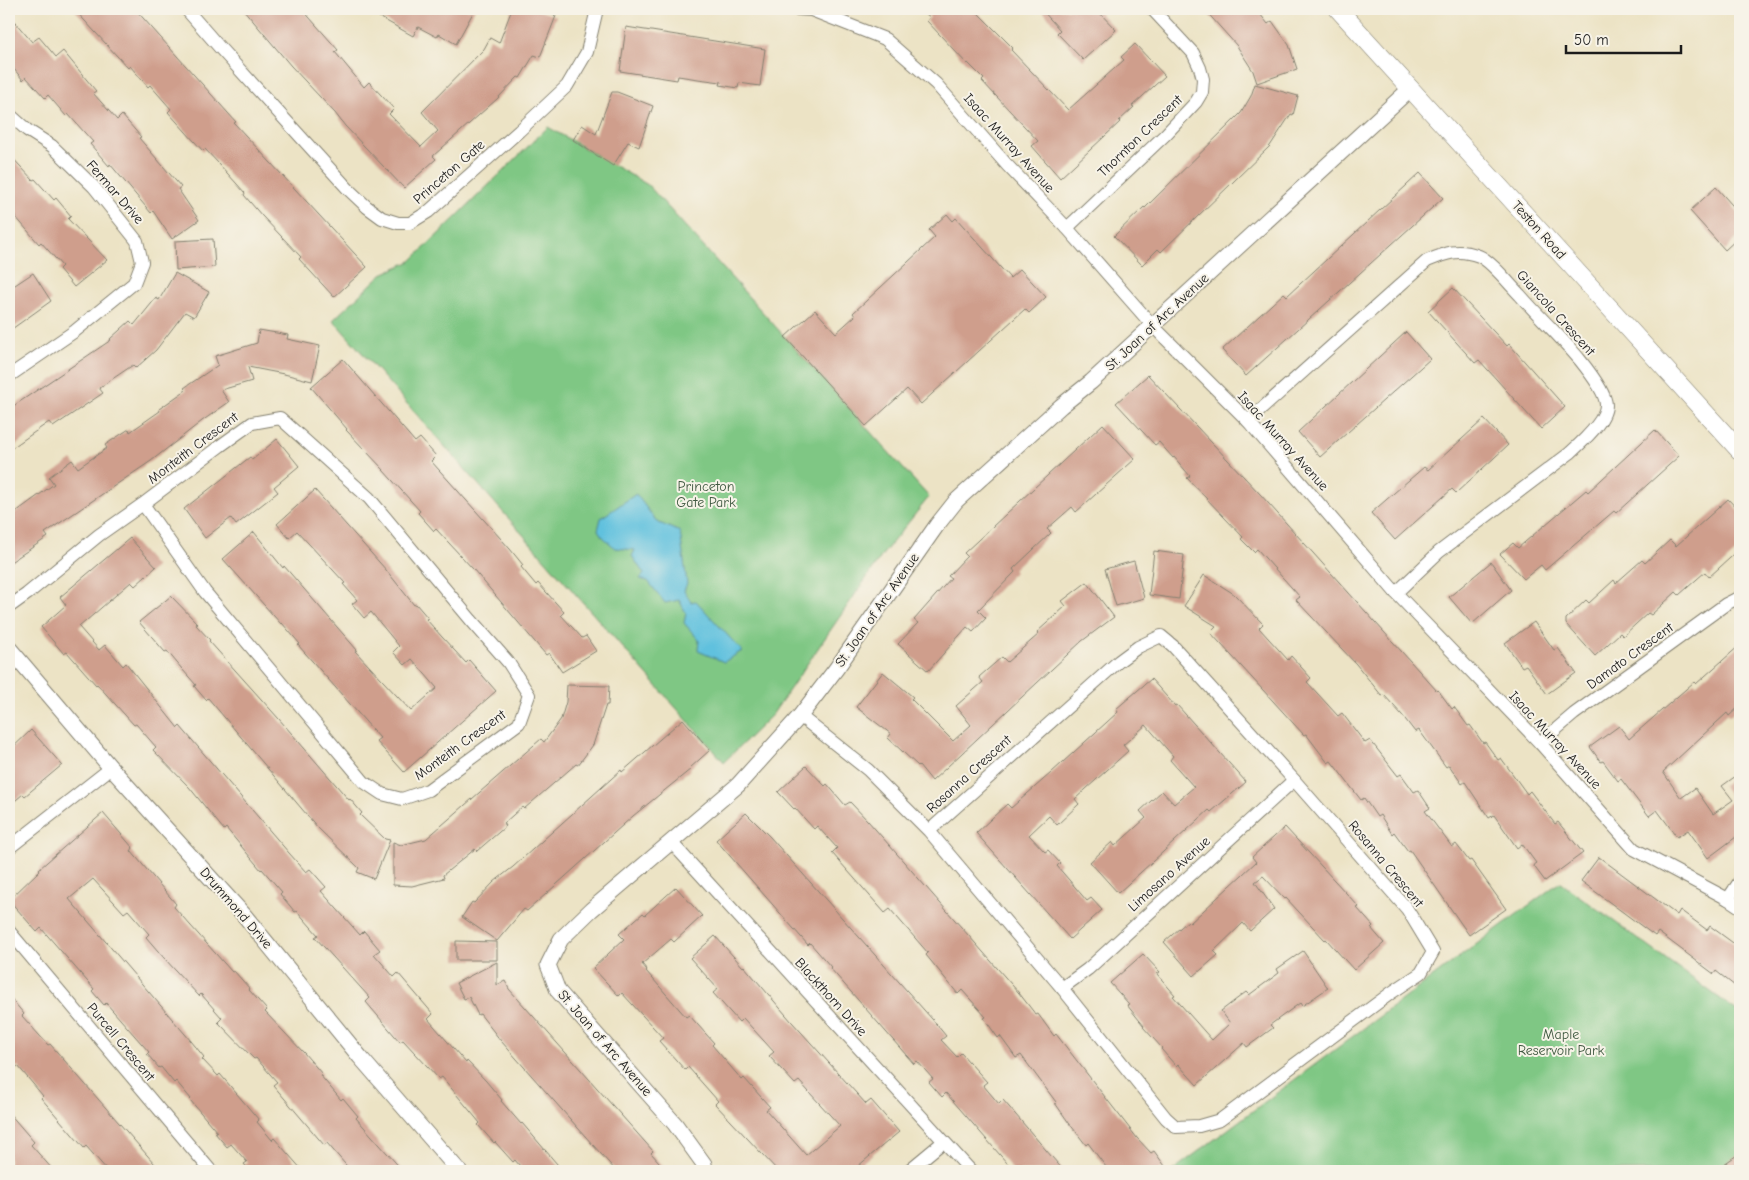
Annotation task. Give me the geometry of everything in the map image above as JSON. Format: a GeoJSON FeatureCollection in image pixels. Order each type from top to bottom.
{"type":"FeatureCollection","features":[{"type":"Feature","properties":{"kind":"main road","name":"Teston Road"},"geometry":{"type":"LineString","coordinates":[[1338,9],[1740,451]]}},
{"type":"Feature","properties":{"kind":"street","name":"Princeton Gate"},"geometry":{"type":"LineString","coordinates":[[186,9],[349,190],[382,218],[398,223],[410,223],[428,212],[520,131],[567,86],[587,52],[597,9]]}},
{"type":"Feature","properties":{"kind":"street","name":"Isaac Murray Avenue"},"geometry":{"type":"LineString","coordinates":[[797,9],[811,10],[885,39],[936,84],[1153,326],[1248,421],[1396,593],[1540,743],[1634,849],[1740,907]]}},
{"type":"Feature","properties":{"kind":"street","name":"Thornton Crescent"},"geometry":{"type":"LineString","coordinates":[[1067,228],[1165,134],[1196,102],[1202,92],[1203,79],[1194,53],[1152,9]]}},
{"type":"Feature","properties":{"kind":"street","name":"St. Joan of Arc Avenue"},"geometry":{"type":"LineString","coordinates":[[706,1171],[704,1164],[675,1124],[558,991],[548,965],[561,939],[591,910],[738,785],[800,716],[936,525],[956,501],[1153,326],[1410,89]]}},
{"type":"Feature","properties":{"kind":"street","name":"Fermar Drive"},"geometry":{"type":"LineString","coordinates":[[9,376],[75,331],[134,283],[142,262],[137,241],[94,187],[52,146],[10,119]]}},
{"type":"Feature","properties":{"kind":"street","name":"Giancola Crescent"},"geometry":{"type":"LineString","coordinates":[[1248,421],[1428,261],[1446,252],[1464,252],[1481,256],[1580,360],[1603,393],[1606,406],[1602,418],[1586,438],[1570,453],[1439,552],[1396,593]]}},
{"type":"Feature","properties":{"kind":"street","name":"Monteith Crescent"},"geometry":{"type":"LineString","coordinates":[[9,607],[99,535],[252,423],[280,418],[369,498],[508,662],[528,695],[519,722],[428,790],[402,800],[382,794],[364,782],[210,598],[143,504]]}},
{"type":"Feature","properties":{"kind":"street","name":"Damato Crescent"},"geometry":{"type":"LineString","coordinates":[[1540,743],[1582,708],[1726,604],[1740,597]]}},
{"type":"Feature","properties":{"kind":"street","name":"Rosanna Crescent"},"geometry":{"type":"LineString","coordinates":[[800,716],[868,770],[929,830],[1062,988],[1166,1118],[1176,1127],[1199,1126],[1220,1120],[1383,998],[1421,973],[1432,952],[1406,909],[1294,780],[1173,646],[1161,636],[1138,647],[1119,661],[929,830]]}},
{"type":"Feature","properties":{"kind":"street","name":"Drummond Drive"},"geometry":{"type":"LineString","coordinates":[[9,648],[111,768],[244,915],[360,1057],[459,1171]]}},
{"type":"Feature","properties":{"kind":"street"},"geometry":{"type":"LineString","coordinates":[[9,848],[111,768]]}},
{"type":"Feature","properties":{"kind":"street","name":"Limosano Avenue"},"geometry":{"type":"LineString","coordinates":[[1062,988],[1088,969],[1294,780]]}},
{"type":"Feature","properties":{"kind":"street","name":"Blackthorn Drive"},"geometry":{"type":"LineString","coordinates":[[671,842],[971,1171]]}},
{"type":"Feature","properties":{"kind":"street"},"geometry":{"type":"LineString","coordinates":[[1728,899],[1740,882]]}},
{"type":"Feature","properties":{"kind":"street","name":"Purcell Crescent"},"geometry":{"type":"LineString","coordinates":[[9,932],[211,1171]]}},
{"type":"Feature","properties":{"kind":"street"},"geometry":{"type":"LineString","coordinates":[[908,1171],[943,1142]]}},
{"type":"Feature","properties":{"kind":"green space","name":"Princeton Gate Park"},"geometry":{"type":"Polygon","coordinates":[[[548,127],[648,185],[929,497],[883,554],[772,715],[724,762],[333,320],[382,274],[411,261],[548,127]]]}},
{"type":"Feature","properties":{"kind":"green space","name":"Maple Reservoir Park"},"geometry":{"type":"Polygon","coordinates":[[[1560,882],[1740,1013],[1740,1171],[1172,1171],[1560,882]]]}},
{"type":"Feature","properties":{"kind":"water"},"geometry":{"type":"Polygon","coordinates":[[[636,494],[657,522],[680,532],[687,583],[684,591],[691,602],[696,601],[742,651],[724,662],[698,651],[699,640],[684,623],[686,613],[679,600],[665,603],[648,581],[640,579],[644,574],[632,556],[635,550],[615,548],[598,530],[601,518],[636,494]]]}},
{"type":"Feature","properties":{"kind":"building"},"geometry":{"type":"Polygon","coordinates":[[[74,9],[135,9],[236,122],[234,123],[367,267],[334,297],[299,259],[301,257],[262,216],[244,195],[245,193],[219,164],[205,149],[203,151],[168,112],[171,109],[150,85],[148,87],[130,66],[128,68],[74,9]]]}},
{"type":"Feature","properties":{"kind":"building"},"geometry":{"type":"Polygon","coordinates":[[[243,9],[302,9],[338,50],[335,52],[364,87],[369,82],[394,109],[389,114],[421,147],[438,131],[422,112],[484,49],[490,38],[499,43],[512,9],[534,9],[556,16],[540,57],[534,55],[520,78],[518,77],[497,99],[433,156],[436,159],[404,188],[291,66],[243,9]]]}},
{"type":"Feature","properties":{"kind":"building"},"geometry":{"type":"Polygon","coordinates":[[[365,9],[475,9],[456,44],[439,34],[437,37],[418,27],[413,36],[365,9]]]}},
{"type":"Feature","properties":{"kind":"building"},"geometry":{"type":"Polygon","coordinates":[[[919,9],[974,9],[1013,48],[1011,50],[1068,110],[1124,60],[1121,57],[1135,44],[1165,76],[1132,106],[1134,107],[1120,122],[1060,178],[1032,146],[1038,141],[982,81],[984,79],[967,64],[927,21],[930,17],[919,9]]]}},
{"type":"Feature","properties":{"kind":"building"},"geometry":{"type":"Polygon","coordinates":[[[1041,9],[1096,9],[1116,30],[1083,60],[1057,33],[1060,30],[1041,9]]]}},
{"type":"Feature","properties":{"kind":"building"},"geometry":{"type":"Polygon","coordinates":[[[1204,9],[1256,9],[1268,24],[1272,21],[1289,45],[1297,69],[1257,83],[1253,71],[1237,46],[1204,9]]]}},
{"type":"Feature","properties":{"kind":"building"},"geometry":{"type":"Polygon","coordinates":[[[9,15],[32,42],[39,37],[56,57],[63,51],[96,91],[93,93],[117,120],[122,115],[141,137],[139,138],[181,187],[178,189],[199,220],[172,239],[153,211],[151,213],[110,164],[109,166],[90,144],[93,142],[68,114],[66,116],[48,95],[45,98],[26,77],[23,80],[9,63],[9,15]]]}},
{"type":"Feature","properties":{"kind":"building"},"geometry":{"type":"Polygon","coordinates":[[[626,27],[765,49],[760,86],[739,83],[738,88],[720,85],[721,82],[678,76],[677,80],[620,71],[626,27]]]}},
{"type":"Feature","properties":{"kind":"building"},"geometry":{"type":"Polygon","coordinates":[[[1255,84],[1298,96],[1293,115],[1291,114],[1270,146],[1161,252],[1158,249],[1142,265],[1114,236],[1241,113],[1251,96],[1255,84]]]}},
{"type":"Feature","properties":{"kind":"building"},"geometry":{"type":"Polygon","coordinates":[[[612,92],[617,92],[653,106],[639,147],[628,142],[613,166],[573,140],[582,125],[596,134],[612,92]]]}},
{"type":"Feature","properties":{"kind":"building"},"geometry":{"type":"Polygon","coordinates":[[[9,154],[54,200],[56,198],[71,216],[68,219],[107,260],[74,287],[59,269],[62,266],[41,242],[39,244],[9,209],[9,154]]]}},
{"type":"Feature","properties":{"kind":"building"},"geometry":{"type":"Polygon","coordinates":[[[1420,173],[1443,198],[1246,376],[1222,350],[1284,293],[1287,296],[1420,173]]]}},
{"type":"Feature","properties":{"kind":"building"},"geometry":{"type":"Polygon","coordinates":[[[1716,187],[1740,214],[1740,236],[1725,250],[1690,211],[1716,187]]]}},
{"type":"Feature","properties":{"kind":"building"},"geometry":{"type":"Polygon","coordinates":[[[947,214],[953,221],[956,218],[1010,278],[1020,269],[1046,297],[1029,313],[1025,309],[921,404],[907,389],[866,426],[785,337],[815,310],[836,333],[855,316],[853,313],[935,237],[929,230],[947,214]]]}},
{"type":"Feature","properties":{"kind":"building"},"geometry":{"type":"Polygon","coordinates":[[[213,239],[215,267],[176,270],[175,241],[213,239]]]}},
{"type":"Feature","properties":{"kind":"building"},"geometry":{"type":"Polygon","coordinates":[[[33,273],[51,301],[9,331],[9,289],[33,273]]]}},
{"type":"Feature","properties":{"kind":"building"},"geometry":{"type":"Polygon","coordinates":[[[175,273],[209,292],[194,317],[185,312],[156,350],[136,368],[133,365],[99,388],[103,393],[53,427],[49,422],[9,450],[9,409],[111,340],[130,321],[134,325],[156,298],[159,300],[175,273]]]}},
{"type":"Feature","properties":{"kind":"building"},"geometry":{"type":"Polygon","coordinates":[[[1453,288],[1507,346],[1509,344],[1565,407],[1541,429],[1479,360],[1475,363],[1428,311],[1453,288]]]}},
{"type":"Feature","properties":{"kind":"building"},"geometry":{"type":"Polygon","coordinates":[[[259,330],[288,335],[287,339],[320,346],[312,381],[248,367],[252,381],[221,390],[229,402],[151,461],[45,533],[48,537],[9,563],[9,517],[54,484],[49,477],[72,460],[78,468],[107,448],[105,445],[129,429],[130,432],[160,411],[159,409],[186,390],[184,388],[218,365],[215,356],[257,343],[259,330]]]}},
{"type":"Feature","properties":{"kind":"building"},"geometry":{"type":"Polygon","coordinates":[[[1406,332],[1430,359],[1320,457],[1298,432],[1406,332]]]}},
{"type":"Feature","properties":{"kind":"building"},"geometry":{"type":"Polygon","coordinates":[[[343,359],[415,442],[420,438],[436,456],[431,461],[510,549],[523,565],[521,567],[536,585],[538,583],[564,612],[561,615],[582,638],[586,636],[596,651],[562,672],[549,653],[546,655],[473,569],[436,529],[434,531],[418,513],[420,511],[346,430],[311,387],[343,359]]]}},
{"type":"Feature","properties":{"kind":"building"},"geometry":{"type":"Polygon","coordinates":[[[1148,375],[1260,494],[1438,690],[1452,709],[1454,707],[1498,760],[1501,758],[1527,794],[1530,791],[1555,824],[1558,822],[1583,853],[1545,881],[1533,865],[1536,863],[1522,844],[1517,848],[1494,815],[1489,818],[1465,782],[1462,784],[1449,765],[1446,767],[1419,730],[1415,732],[1384,695],[1382,696],[1356,664],[1296,600],[1300,597],[1257,549],[1254,552],[1241,539],[1243,537],[1187,478],[1190,476],[1174,457],[1159,442],[1155,445],[1116,403],[1148,375]]]}},
{"type":"Feature","properties":{"kind":"building"},"geometry":{"type":"Polygon","coordinates":[[[1484,419],[1508,445],[1456,493],[1452,489],[1395,540],[1371,513],[1424,467],[1428,470],[1484,419]]]}},
{"type":"Feature","properties":{"kind":"building"},"geometry":{"type":"Polygon","coordinates":[[[1103,424],[1135,459],[1076,512],[1072,507],[1047,529],[1051,533],[1013,569],[1015,572],[978,610],[986,618],[973,632],[967,627],[928,671],[898,644],[918,623],[914,620],[951,578],[948,576],[967,556],[964,553],[1103,424]]]}},
{"type":"Feature","properties":{"kind":"building"},"geometry":{"type":"Polygon","coordinates":[[[1655,430],[1679,456],[1616,513],[1614,511],[1545,570],[1541,565],[1524,579],[1500,554],[1513,543],[1518,548],[1586,490],[1588,492],[1655,430]]]}},
{"type":"Feature","properties":{"kind":"building"},"geometry":{"type":"Polygon","coordinates":[[[277,439],[299,466],[274,487],[278,492],[236,525],[231,518],[205,538],[184,509],[250,457],[252,460],[277,439]]]}},
{"type":"Feature","properties":{"kind":"building"},"geometry":{"type":"Polygon","coordinates":[[[315,490],[387,571],[414,605],[416,604],[442,637],[466,663],[469,660],[496,691],[404,772],[376,741],[380,738],[298,645],[300,644],[282,623],[223,559],[254,532],[283,568],[284,566],[357,650],[355,651],[411,711],[437,688],[412,659],[405,665],[393,652],[399,646],[371,612],[364,618],[352,604],[357,600],[343,584],[345,583],[297,531],[289,538],[277,524],[315,490]]]}},
{"type":"Feature","properties":{"kind":"building"},"geometry":{"type":"Polygon","coordinates":[[[1728,499],[1740,512],[1740,549],[1709,577],[1705,572],[1679,595],[1676,592],[1651,615],[1648,613],[1623,636],[1620,633],[1595,656],[1566,624],[1566,619],[1586,600],[1589,603],[1614,580],[1616,583],[1642,560],[1645,563],[1670,540],[1676,546],[1728,499]]]}},
{"type":"Feature","properties":{"kind":"building"},"geometry":{"type":"Polygon","coordinates":[[[130,538],[156,567],[135,586],[131,582],[79,627],[99,650],[105,645],[123,666],[126,663],[178,728],[180,726],[289,853],[306,872],[310,869],[326,887],[321,891],[360,935],[364,931],[380,950],[374,954],[394,977],[398,973],[433,1014],[428,1019],[466,1063],[467,1061],[486,1081],[501,1101],[563,1171],[524,1171],[515,1160],[513,1162],[494,1143],[442,1077],[439,1079],[403,1040],[400,1042],[366,1002],[370,998],[315,937],[318,935],[297,911],[295,912],[280,894],[282,892],[226,828],[224,830],[189,787],[153,750],[156,747],[136,724],[134,725],[67,652],[64,654],[41,627],[66,605],[60,597],[130,538]]]}},
{"type":"Feature","properties":{"kind":"building"},"geometry":{"type":"Polygon","coordinates":[[[1154,551],[1184,555],[1179,599],[1149,595],[1154,551]]]}},
{"type":"Feature","properties":{"kind":"building"},"geometry":{"type":"Polygon","coordinates":[[[1134,561],[1144,598],[1116,606],[1105,569],[1134,561]]]}},
{"type":"Feature","properties":{"kind":"building"},"geometry":{"type":"Polygon","coordinates":[[[1491,562],[1511,590],[1472,624],[1449,597],[1491,562]]]}},
{"type":"Feature","properties":{"kind":"building"},"geometry":{"type":"Polygon","coordinates":[[[1204,575],[1234,594],[1263,624],[1259,628],[1288,660],[1291,656],[1311,678],[1307,682],[1338,716],[1342,713],[1365,743],[1370,740],[1398,776],[1401,774],[1414,792],[1418,790],[1430,808],[1425,811],[1452,847],[1456,844],[1469,861],[1471,860],[1506,909],[1469,935],[1410,850],[1408,851],[1394,832],[1392,834],[1380,815],[1377,817],[1364,798],[1361,800],[1331,761],[1328,763],[1306,734],[1304,735],[1210,632],[1216,626],[1184,606],[1204,575]]]}},
{"type":"Feature","properties":{"kind":"building"},"geometry":{"type":"Polygon","coordinates":[[[1087,582],[1114,617],[1082,641],[932,781],[919,765],[888,738],[891,734],[856,707],[883,672],[913,697],[911,699],[953,741],[971,725],[956,706],[983,682],[979,677],[1002,657],[1007,662],[1039,634],[1037,632],[1066,606],[1062,601],[1087,582]]]}},
{"type":"Feature","properties":{"kind":"building"},"geometry":{"type":"Polygon","coordinates":[[[171,596],[198,624],[196,625],[209,641],[350,799],[362,813],[360,815],[385,839],[390,840],[374,879],[357,872],[359,868],[318,828],[208,698],[206,700],[194,686],[196,685],[167,651],[165,652],[139,622],[171,596]]]}},
{"type":"Feature","properties":{"kind":"building"},"geometry":{"type":"Polygon","coordinates":[[[1534,622],[1554,650],[1558,648],[1576,673],[1547,694],[1526,665],[1522,667],[1505,643],[1534,622]]]}},
{"type":"Feature","properties":{"kind":"building"},"geometry":{"type":"Polygon","coordinates":[[[1740,645],[1740,706],[1729,716],[1727,713],[1663,772],[1681,798],[1695,788],[1713,814],[1733,800],[1722,786],[1740,773],[1740,834],[1708,858],[1688,830],[1677,837],[1657,810],[1649,816],[1621,779],[1618,781],[1590,747],[1619,726],[1629,739],[1740,645]]]}},
{"type":"Feature","properties":{"kind":"building"},"geometry":{"type":"Polygon","coordinates":[[[1151,679],[1246,782],[1211,812],[1209,810],[1118,893],[1090,862],[1112,842],[1115,846],[1146,818],[1140,811],[1162,791],[1174,804],[1194,787],[1170,760],[1173,756],[1146,725],[1123,745],[1128,751],[1075,799],[1079,804],[1057,825],[1049,816],[1029,835],[1045,852],[1048,850],[1060,863],[1057,866],[1087,901],[1091,898],[1102,910],[1070,939],[976,833],[1007,804],[1011,808],[1051,773],[1118,712],[1116,709],[1151,679]]]}},
{"type":"Feature","properties":{"kind":"building"},"geometry":{"type":"Polygon","coordinates":[[[567,685],[609,686],[608,705],[606,705],[593,745],[578,765],[576,764],[524,809],[522,807],[504,823],[506,826],[477,851],[475,849],[443,875],[444,878],[412,886],[393,885],[393,842],[401,845],[426,839],[541,739],[544,742],[561,719],[566,702],[567,685]]]}},
{"type":"Feature","properties":{"kind":"building"},"geometry":{"type":"Polygon","coordinates":[[[683,719],[710,750],[691,769],[633,816],[527,911],[524,909],[497,941],[462,917],[472,902],[474,903],[494,882],[621,770],[622,772],[683,719]]]}},
{"type":"Feature","properties":{"kind":"building"},"geometry":{"type":"Polygon","coordinates":[[[31,730],[62,765],[25,796],[23,794],[9,806],[9,751],[31,730]]]}},
{"type":"Feature","properties":{"kind":"building"},"geometry":{"type":"Polygon","coordinates":[[[806,766],[825,786],[827,784],[845,805],[850,802],[868,821],[1019,993],[1036,1015],[1038,1014],[1054,1036],[1056,1034],[1137,1138],[1151,1153],[1154,1151],[1165,1166],[1158,1171],[1109,1171],[1088,1143],[1086,1145],[1069,1123],[1021,1055],[1016,1058],[1000,1036],[998,1038],[984,1018],[986,1017],[962,990],[958,994],[926,955],[928,953],[890,909],[885,913],[832,853],[837,848],[817,826],[814,829],[778,792],[806,766]]]}},
{"type":"Feature","properties":{"kind":"building"},"geometry":{"type":"Polygon","coordinates":[[[103,813],[133,848],[131,851],[176,904],[174,907],[232,972],[234,971],[250,989],[267,1010],[265,1012],[304,1053],[341,1100],[343,1098],[358,1116],[356,1118],[403,1171],[351,1171],[327,1143],[324,1145],[273,1085],[277,1082],[256,1058],[254,1059],[218,1022],[222,1018],[201,994],[199,996],[164,958],[146,937],[149,934],[128,910],[124,913],[93,879],[69,899],[191,1041],[204,1057],[202,1059],[218,1076],[220,1074],[259,1120],[257,1122],[272,1140],[274,1138],[303,1171],[250,1171],[244,1164],[247,1162],[231,1144],[227,1147],[176,1081],[174,1083],[161,1067],[159,1068],[147,1054],[149,1052],[106,1003],[104,1005],[92,991],[94,989],[41,928],[37,932],[9,900],[39,869],[103,813]]]}},
{"type":"Feature","properties":{"kind":"building"},"geometry":{"type":"Polygon","coordinates":[[[746,813],[770,837],[932,1019],[946,1036],[941,1040],[957,1057],[961,1053],[987,1082],[983,1085],[999,1104],[1003,1100],[1064,1171],[1014,1171],[946,1093],[942,1097],[929,1082],[933,1079],[917,1061],[914,1064],[810,943],[808,945],[716,840],[746,813]]]}},
{"type":"Feature","properties":{"kind":"building"},"geometry":{"type":"Polygon","coordinates":[[[1285,827],[1359,907],[1357,908],[1373,926],[1371,928],[1384,943],[1354,970],[1263,876],[1255,882],[1274,909],[1250,931],[1243,923],[1214,951],[1218,955],[1194,976],[1164,942],[1188,921],[1190,923],[1256,862],[1252,857],[1285,827]]]}},
{"type":"Feature","properties":{"kind":"building"},"geometry":{"type":"Polygon","coordinates":[[[1599,857],[1677,915],[1680,910],[1707,930],[1710,926],[1740,948],[1740,990],[1716,971],[1714,974],[1658,932],[1655,936],[1581,881],[1599,857]]]}},
{"type":"Feature","properties":{"kind":"building"},"geometry":{"type":"Polygon","coordinates":[[[676,887],[702,916],[674,942],[671,939],[642,964],[646,971],[686,1017],[689,1015],[714,1043],[712,1045],[742,1080],[744,1078],[770,1107],[766,1110],[806,1155],[840,1126],[799,1081],[795,1084],[769,1056],[774,1052],[743,1018],[739,1022],[713,993],[718,989],[690,958],[715,936],[744,966],[866,1104],[871,1100],[899,1132],[852,1171],[778,1171],[715,1104],[718,1101],[688,1067],[685,1070],[659,1041],[663,1038],[622,993],[619,996],[593,968],[624,939],[619,934],[643,913],[645,915],[676,887]]]}},
{"type":"Feature","properties":{"kind":"building"},"geometry":{"type":"Polygon","coordinates":[[[456,941],[497,942],[497,960],[456,960],[456,941]]]}},
{"type":"Feature","properties":{"kind":"building"},"geometry":{"type":"Polygon","coordinates":[[[1303,951],[1328,988],[1302,1006],[1300,1003],[1270,1025],[1273,1028],[1247,1047],[1244,1043],[1197,1085],[1161,1049],[1127,1005],[1129,1004],[1110,983],[1143,954],[1160,972],[1157,974],[1175,995],[1173,996],[1212,1040],[1230,1023],[1221,1011],[1246,992],[1249,995],[1279,973],[1277,969],[1303,951]]]}},
{"type":"Feature","properties":{"kind":"building"},"geometry":{"type":"Polygon","coordinates":[[[497,962],[497,985],[505,981],[509,989],[653,1151],[651,1153],[667,1171],[616,1171],[501,1041],[480,1014],[478,1015],[469,997],[464,999],[456,983],[497,962]]]}},
{"type":"Feature","properties":{"kind":"building"},"geometry":{"type":"Polygon","coordinates":[[[9,996],[24,1014],[22,1016],[48,1045],[50,1044],[161,1171],[108,1171],[86,1146],[84,1148],[41,1098],[43,1096],[18,1066],[15,1068],[9,1061],[9,996]]]}},
{"type":"Feature","properties":{"kind":"building"},"geometry":{"type":"Polygon","coordinates":[[[9,1113],[34,1142],[31,1145],[54,1171],[9,1171],[9,1113]]]}},
{"type":"Feature","properties":{"kind":"building"},"geometry":{"type":"Polygon","coordinates":[[[1740,1153],[1740,1171],[1714,1171],[1740,1153]]]}}]}
